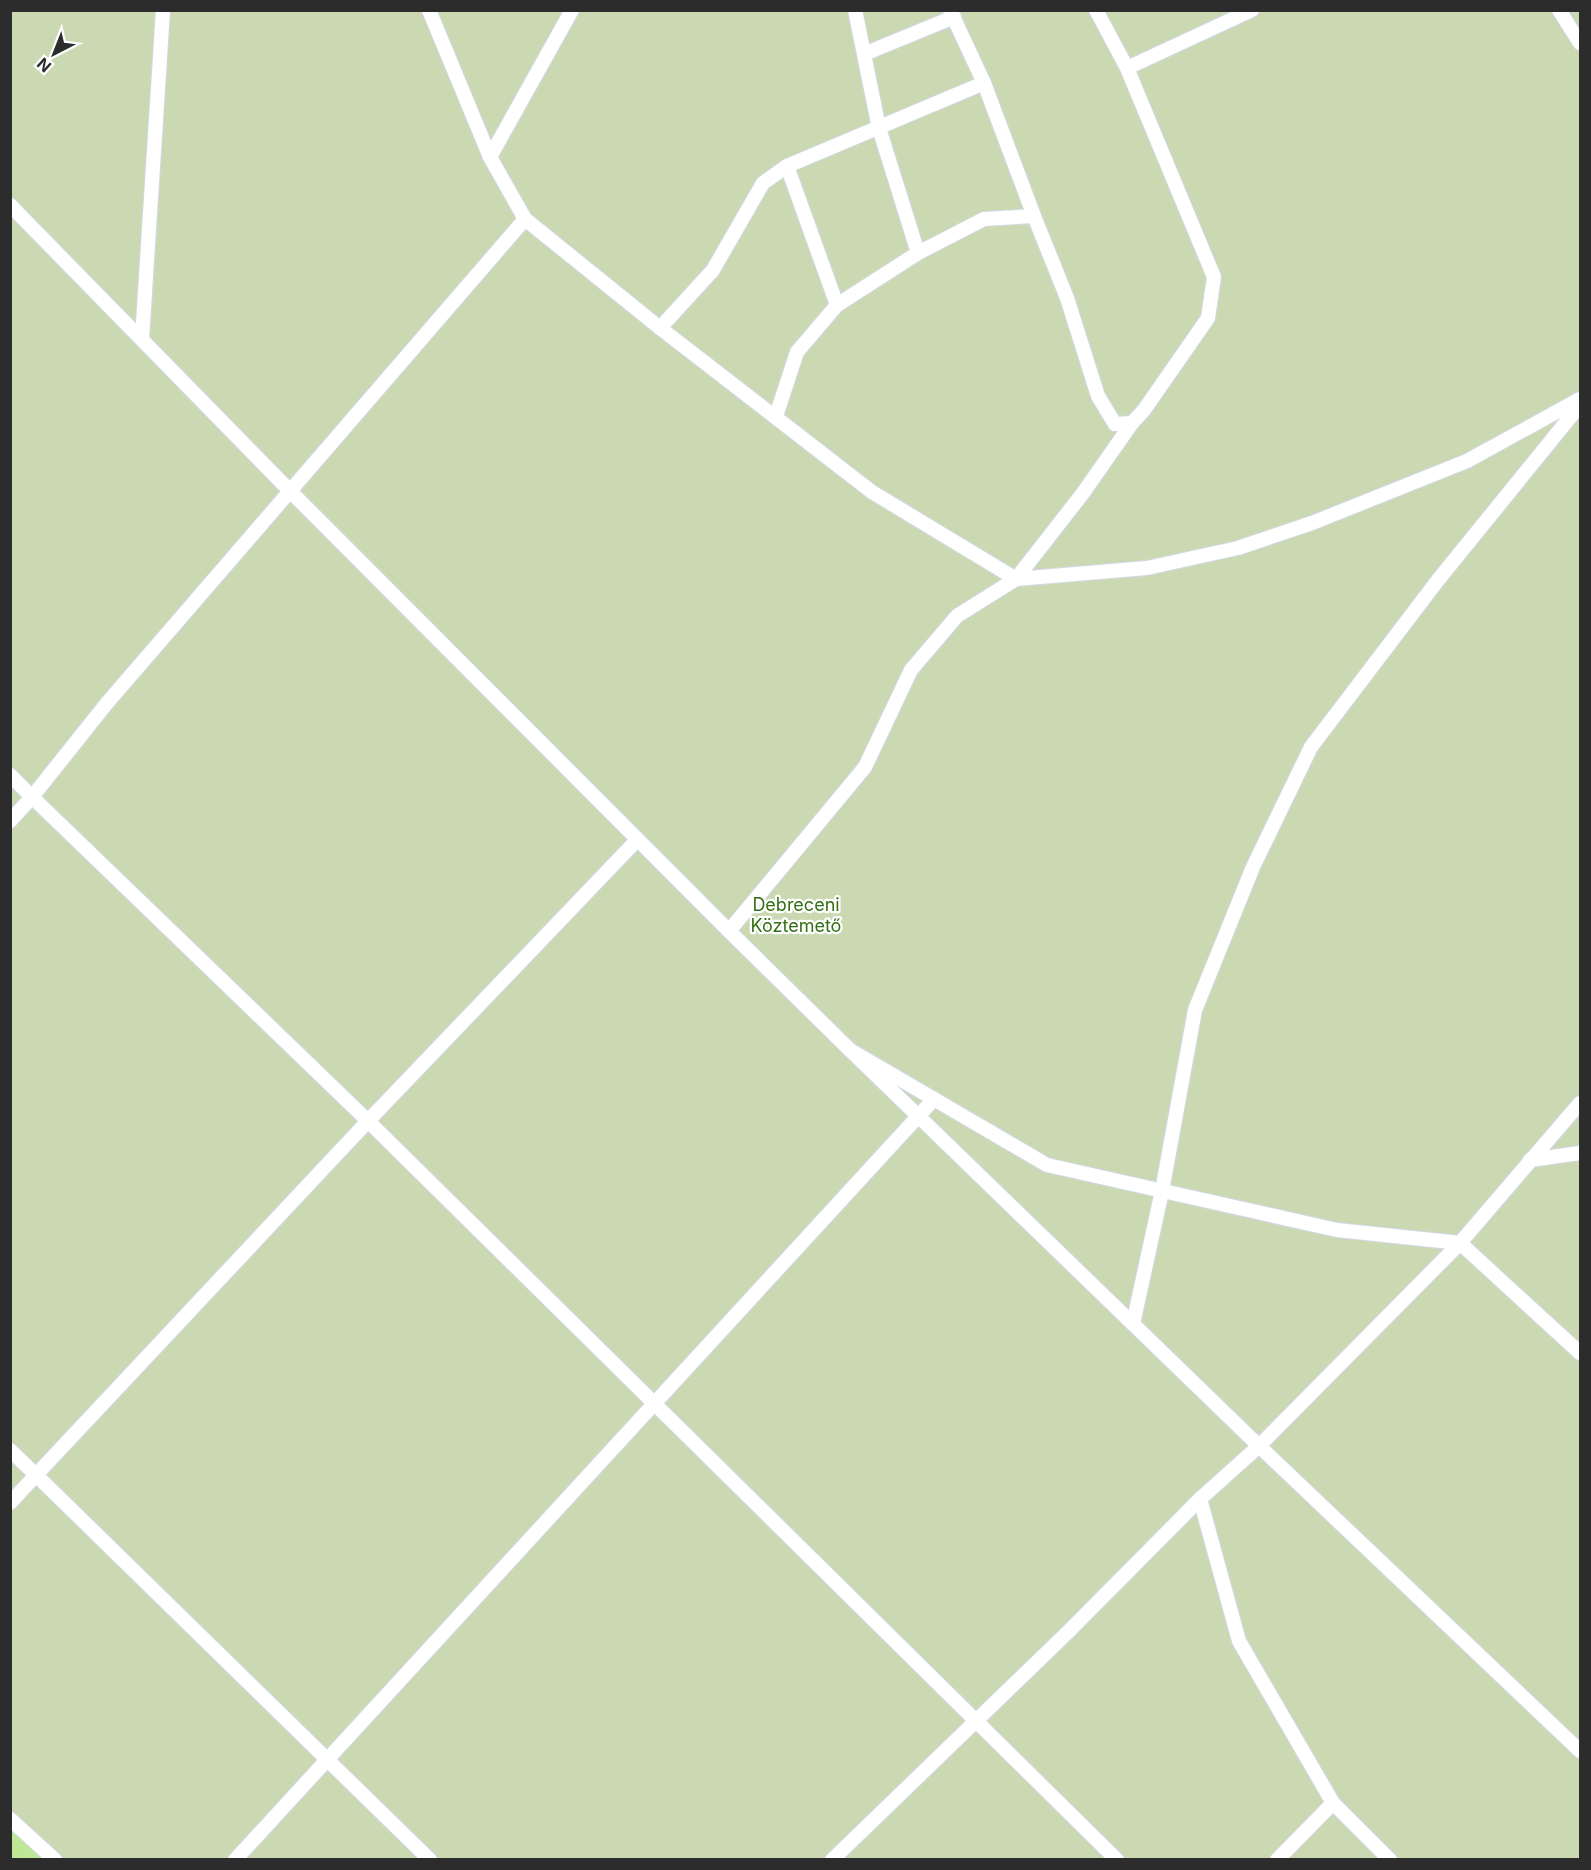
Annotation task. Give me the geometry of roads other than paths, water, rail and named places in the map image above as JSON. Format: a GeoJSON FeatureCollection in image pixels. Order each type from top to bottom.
{"type":"FeatureCollection","features":[{"type":"Feature","properties":{"kind":"lane"},"geometry":{"type":"LineString","coordinates":[[142,339],[164,10]]}},
{"type":"Feature","properties":{"kind":"lane"},"geometry":{"type":"LineString","coordinates":[[429,10],[490,157],[525,219],[660,328],[873,492],[1017,579],[1147,568],[1238,548],[1312,524],[1467,461],[1581,399]]}},
{"type":"Feature","properties":{"kind":"lane"},"geometry":{"type":"LineString","coordinates":[[490,157],[572,10]]}},
{"type":"Feature","properties":{"kind":"lane"},"geometry":{"type":"LineString","coordinates":[[855,10],[879,128],[918,253]]}},
{"type":"Feature","properties":{"kind":"lane"},"geometry":{"type":"LineString","coordinates":[[729,931],[864,767],[911,670],[957,616],[1017,579],[1144,410],[1208,318],[1214,277],[1127,68],[1095,10]]}},
{"type":"Feature","properties":{"kind":"lane"},"geometry":{"type":"LineString","coordinates":[[1127,68],[1252,10]]}},
{"type":"Feature","properties":{"kind":"lane"},"geometry":{"type":"LineString","coordinates":[[1559,10],[1581,43]]}},
{"type":"Feature","properties":{"kind":"lane"},"geometry":{"type":"LineString","coordinates":[[864,54],[952,14],[984,83],[1034,216],[1068,298],[1098,396],[1115,424],[1132,423]]}},
{"type":"Feature","properties":{"kind":"lane"},"geometry":{"type":"LineString","coordinates":[[660,328],[713,270],[763,183],[787,166],[984,83]]}},
{"type":"Feature","properties":{"kind":"lane"},"geometry":{"type":"LineString","coordinates":[[787,166],[837,305]]}},
{"type":"Feature","properties":{"kind":"lane"},"geometry":{"type":"LineString","coordinates":[[10,205],[290,491],[729,931],[1259,1446],[1581,1751]]}},
{"type":"Feature","properties":{"kind":"lane"},"geometry":{"type":"LineString","coordinates":[[776,417],[797,352],[837,305],[918,253],[984,219],[1034,216]]}},
{"type":"Feature","properties":{"kind":"lane"},"geometry":{"type":"LineString","coordinates":[[10,821],[107,703],[525,219]]}},
{"type":"Feature","properties":{"kind":"lane"},"geometry":{"type":"LineString","coordinates":[[1133,1324],[1162,1191],[1195,1010],[1253,867],[1311,747],[1438,580],[1581,405]]}},
{"type":"Feature","properties":{"kind":"lane"},"geometry":{"type":"LineString","coordinates":[[10,775],[368,1121],[1117,1860]]}},
{"type":"Feature","properties":{"kind":"lane"},"geometry":{"type":"LineString","coordinates":[[10,1503],[368,1121],[637,840]]}},
{"type":"Feature","properties":{"kind":"lane"},"geometry":{"type":"LineString","coordinates":[[850,1050],[1047,1165],[1337,1230],[1460,1243],[1581,1353]]}},
{"type":"Feature","properties":{"kind":"lane"},"geometry":{"type":"LineString","coordinates":[[236,1860],[934,1099]]}},
{"type":"Feature","properties":{"kind":"lane"},"geometry":{"type":"LineString","coordinates":[[832,1860],[1200,1499],[1259,1446],[1460,1243],[1581,1103]]}},
{"type":"Feature","properties":{"kind":"lane"},"geometry":{"type":"LineString","coordinates":[[1530,1160],[1581,1154]]}},
{"type":"Feature","properties":{"kind":"lane"},"geometry":{"type":"LineString","coordinates":[[10,1450],[430,1860]]}},
{"type":"Feature","properties":{"kind":"lane"},"geometry":{"type":"LineString","coordinates":[[1200,1499],[1239,1641],[1334,1803],[1390,1860]]}},
{"type":"Feature","properties":{"kind":"lane"},"geometry":{"type":"LineString","coordinates":[[1277,1860],[1334,1803]]}},
{"type":"Feature","properties":{"kind":"lane"},"geometry":{"type":"LineString","coordinates":[[10,1819],[55,1860]]}},
{"type":"Feature","properties":{"kind":"park label","name":"Debreceni Köztemető"},"geometry":{"type":"Point","coordinates":[796,915]}}]}
